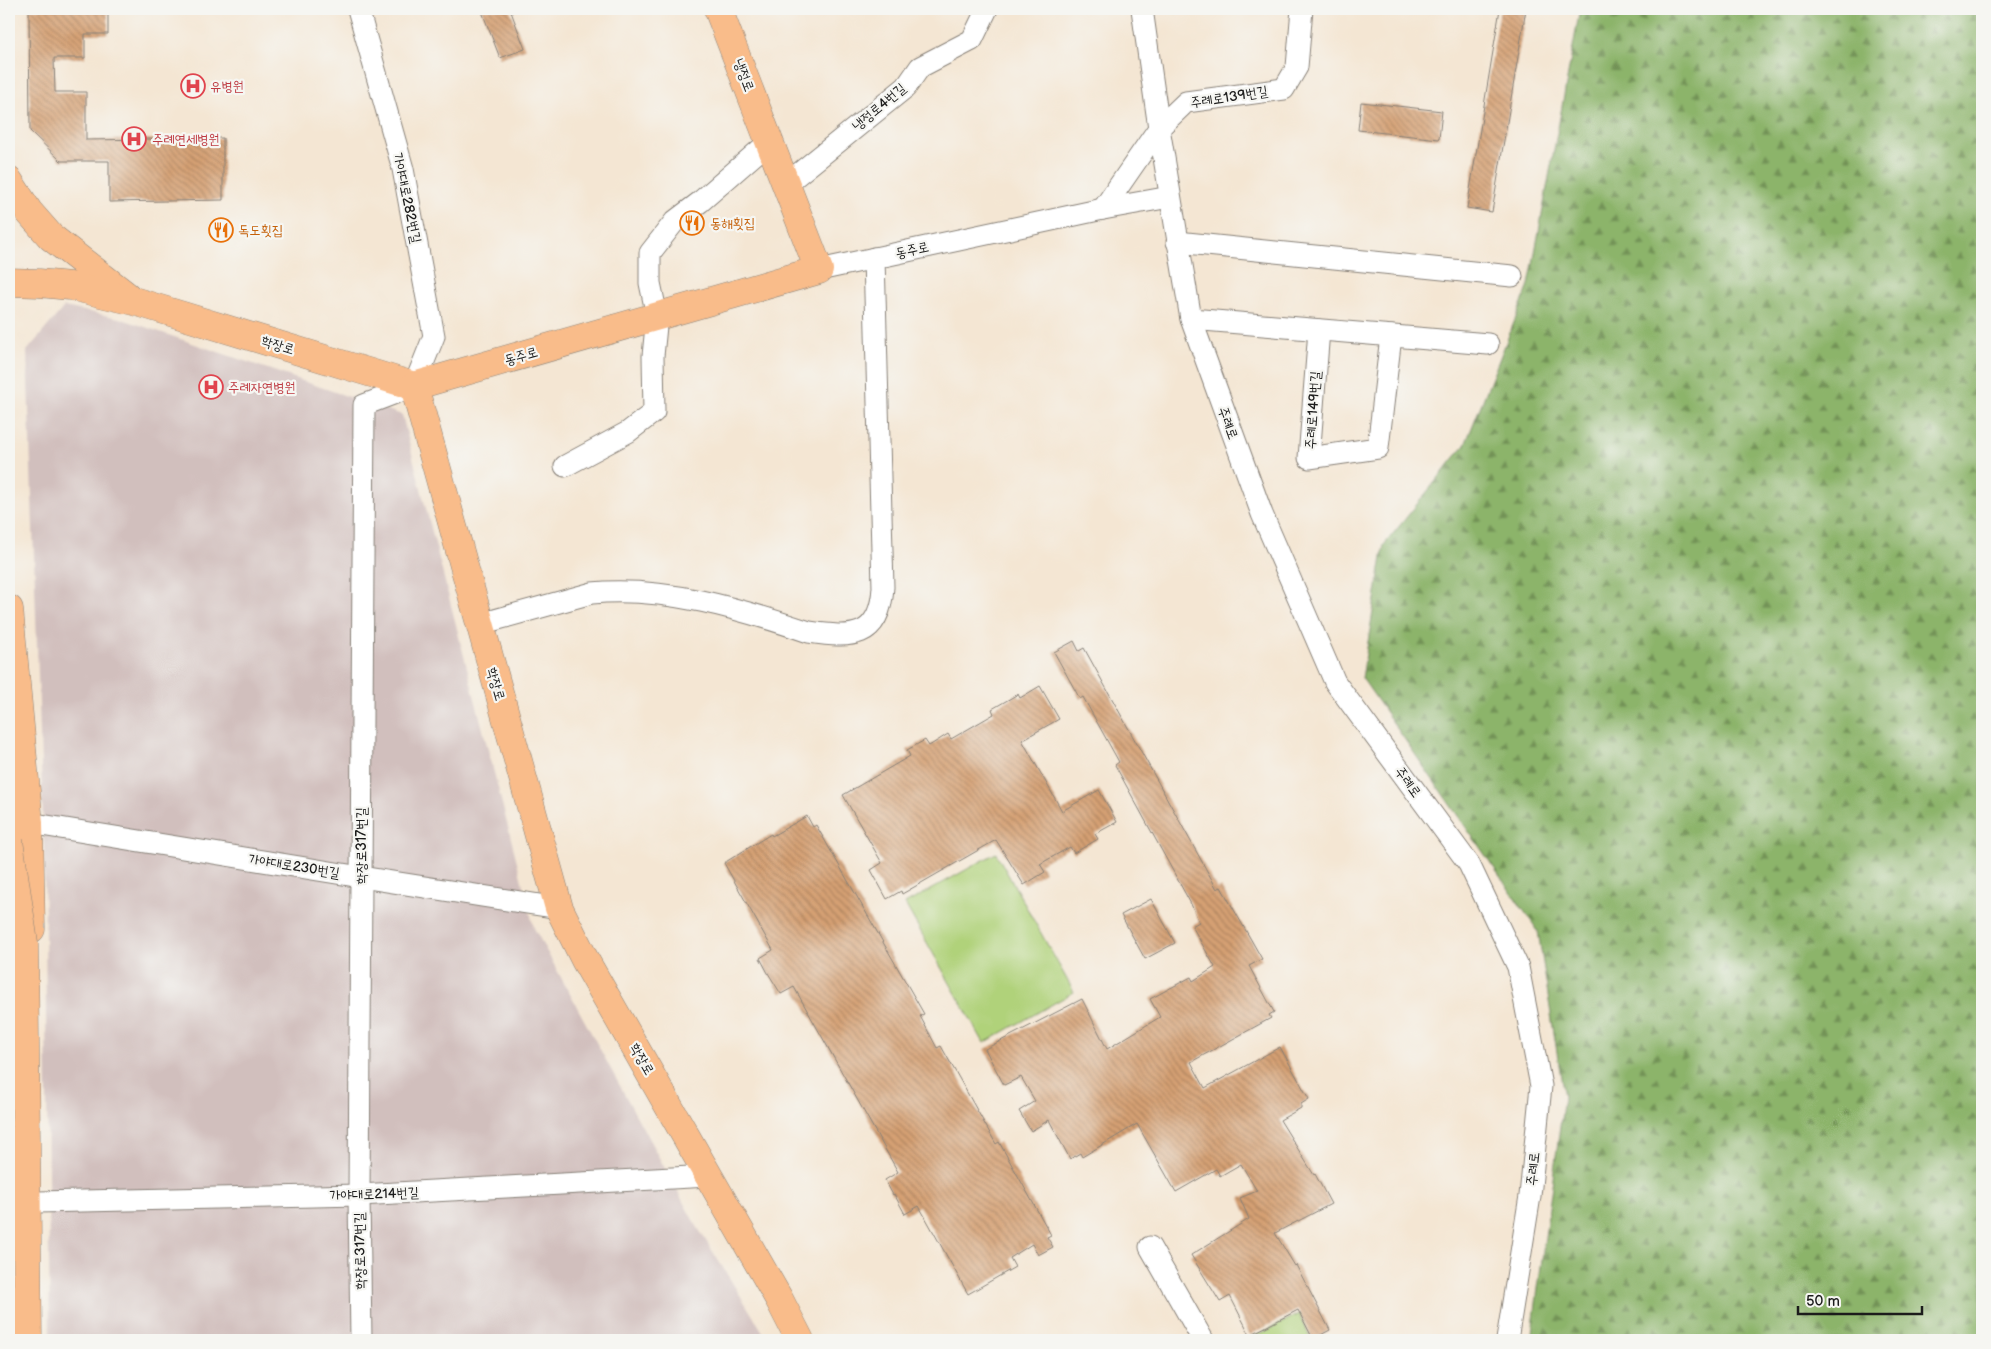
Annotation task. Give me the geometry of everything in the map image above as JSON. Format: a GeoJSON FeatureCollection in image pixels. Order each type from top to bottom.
{"type":"FeatureCollection","features":[{"type":"Feature","properties":{"kind":"main road","name":"냉정로"},"geometry":{"type":"LineString","coordinates":[[718,9],[819,270]]}},
{"type":"Feature","properties":{"kind":"main road"},"geometry":{"type":"LineString","coordinates":[[9,181],[29,212],[51,237],[134,301]]}},
{"type":"Feature","properties":{"kind":"main road","name":"동주로"},"geometry":{"type":"LineString","coordinates":[[414,386],[819,270]]}},
{"type":"Feature","properties":{"kind":"main road","name":"학장로"},"geometry":{"type":"LineString","coordinates":[[9,282],[70,286],[134,301],[414,386],[559,908],[585,960],[709,1176],[800,1340]]}},
{"type":"Feature","properties":{"kind":"main road"},"geometry":{"type":"LineString","coordinates":[[9,305],[14,297],[39,283]]}},
{"type":"Feature","properties":{"kind":"main road"},"geometry":{"type":"LineString","coordinates":[[9,609],[29,823],[40,1340]]}},
{"type":"Feature","properties":{"kind":"main road"},"geometry":{"type":"LineString","coordinates":[[9,669],[14,1340]]}},
{"type":"Feature","properties":{"kind":"main road"},"geometry":{"type":"LineString","coordinates":[[9,841],[24,943],[28,1340]]}},
{"type":"Feature","properties":{"kind":"street","name":"가야대로282번길"},"geometry":{"type":"LineString","coordinates":[[358,9],[403,170],[434,336],[414,386]]}},
{"type":"Feature","properties":{"kind":"street","name":"냉정로4번길"},"geometry":{"type":"LineString","coordinates":[[786,184],[906,87],[920,67],[972,40],[987,9]]}},
{"type":"Feature","properties":{"kind":"street","name":"주례로"},"geometry":{"type":"LineString","coordinates":[[1142,9],[1158,128],[1191,319],[1262,514],[1335,682],[1469,864],[1518,967],[1541,1086],[1530,1196],[1507,1340]]}},
{"type":"Feature","properties":{"kind":"street","name":"주례로139번길"},"geometry":{"type":"LineString","coordinates":[[1158,128],[1186,102],[1284,88],[1297,67],[1302,9]]}},
{"type":"Feature","properties":{"kind":"street"},"geometry":{"type":"LineString","coordinates":[[1103,209],[1158,128]]}},
{"type":"Feature","properties":{"kind":"street"},"geometry":{"type":"LineString","coordinates":[[565,466],[628,432],[654,412],[652,356],[657,316],[650,283],[650,253],[675,221],[700,202],[769,142]]}},
{"type":"Feature","properties":{"kind":"street","name":"동주로"},"geometry":{"type":"LineString","coordinates":[[819,270],[1103,209],[1170,197]]}},
{"type":"Feature","properties":{"kind":"street"},"geometry":{"type":"LineString","coordinates":[[1177,242],[1512,276]]}},
{"type":"Feature","properties":{"kind":"street"},"geometry":{"type":"LineString","coordinates":[[480,624],[592,593],[605,592],[682,597],[808,632],[829,635],[848,636],[861,632],[871,624],[879,614],[883,587],[874,258]]}},
{"type":"Feature","properties":{"kind":"street"},"geometry":{"type":"LineString","coordinates":[[1191,319],[1488,344]]}},
{"type":"Feature","properties":{"kind":"street","name":"주례로149번길"},"geometry":{"type":"LineString","coordinates":[[1318,330],[1309,458],[1378,448],[1392,336]]}},
{"type":"Feature","properties":{"kind":"street","name":"학장로317번길"},"geometry":{"type":"LineString","coordinates":[[361,1340],[358,1195],[364,405],[414,386]]}},
{"type":"Feature","properties":{"kind":"street","name":"가야대로230번길"},"geometry":{"type":"LineString","coordinates":[[29,823],[361,878],[559,908]]}},
{"type":"Feature","properties":{"kind":"street","name":"가야대로214번길"},"geometry":{"type":"LineString","coordinates":[[38,1202],[358,1195],[709,1176]]}},
{"type":"Feature","properties":{"kind":"street"},"geometry":{"type":"LineString","coordinates":[[1150,1247],[1203,1340]]}},
{"type":"Feature","properties":{"kind":"shaded area"},"geometry":{"type":"Polygon","coordinates":[[[64,307],[119,318],[402,415],[534,928],[693,1220],[768,1340],[50,1340],[44,851],[27,351],[64,307]]]}},
{"type":"Feature","properties":{"kind":"green space"},"geometry":{"type":"Polygon","coordinates":[[[1580,9],[1982,9],[1982,1340],[1531,1340],[1564,1097],[1538,931],[1362,678],[1384,545],[1465,445],[1529,285],[1580,9]]]}},
{"type":"Feature","properties":{"kind":"green space"},"geometry":{"type":"Polygon","coordinates":[[[996,853],[1074,992],[984,1043],[905,904],[996,853]]]}},
{"type":"Feature","properties":{"kind":"green space"},"geometry":{"type":"Polygon","coordinates":[[[1299,1314],[1311,1340],[1247,1340],[1299,1314]]]}},
{"type":"Feature","properties":{"kind":"building"},"geometry":{"type":"Polygon","coordinates":[[[29,9],[108,9],[108,34],[85,34],[85,58],[54,58],[55,92],[86,92],[86,140],[223,138],[223,200],[109,202],[109,161],[61,161],[30,131],[29,9]]]}},
{"type":"Feature","properties":{"kind":"building"},"geometry":{"type":"Polygon","coordinates":[[[481,9],[510,9],[525,49],[500,58],[481,9]]]}},
{"type":"Feature","properties":{"kind":"building"},"geometry":{"type":"Polygon","coordinates":[[[1500,9],[1526,9],[1492,212],[1467,208],[1500,9]]]}},
{"type":"Feature","properties":{"kind":"building"},"geometry":{"type":"Polygon","coordinates":[[[1361,102],[1442,111],[1439,139],[1358,130],[1361,102]]]}},
{"type":"Feature","properties":{"kind":"building"},"geometry":{"type":"Polygon","coordinates":[[[1074,641],[1079,651],[1084,648],[1217,889],[1221,887],[1262,959],[1249,966],[1274,1012],[1269,1015],[1271,1018],[1191,1062],[1205,1088],[1280,1047],[1309,1099],[1301,1104],[1301,1108],[1280,1120],[1315,1174],[1331,1204],[1275,1233],[1296,1265],[1330,1330],[1313,1339],[1298,1310],[1250,1335],[1230,1296],[1220,1302],[1191,1255],[1249,1219],[1240,1198],[1257,1191],[1241,1164],[1220,1176],[1216,1169],[1176,1192],[1137,1124],[1082,1157],[1080,1153],[1070,1159],[1049,1120],[1031,1131],[1019,1111],[1035,1101],[1021,1077],[1004,1085],[985,1049],[1082,999],[1107,1049],[1160,1017],[1150,999],[1191,977],[1193,981],[1215,967],[1192,926],[1199,922],[1191,904],[1115,765],[1119,762],[1083,697],[1080,699],[1054,652],[1074,641]]]}},
{"type":"Feature","properties":{"kind":"building"},"geometry":{"type":"Polygon","coordinates":[[[1040,686],[1059,719],[1022,740],[1062,811],[1099,790],[1117,822],[1095,834],[1098,839],[1074,853],[1070,847],[1040,864],[1045,872],[1024,885],[996,840],[902,894],[901,891],[887,899],[871,870],[882,863],[843,795],[910,756],[907,750],[925,740],[929,746],[948,734],[951,739],[994,714],[992,709],[1018,694],[1020,698],[1040,686]]]}},
{"type":"Feature","properties":{"kind":"building"},"geometry":{"type":"Polygon","coordinates":[[[807,816],[813,827],[816,825],[924,1014],[920,1016],[937,1048],[941,1046],[996,1144],[999,1142],[1051,1235],[1047,1237],[1053,1247],[1038,1255],[1032,1244],[1010,1258],[1015,1267],[968,1294],[919,1206],[905,1214],[893,1195],[885,1180],[898,1172],[794,987],[781,994],[768,973],[760,958],[773,950],[724,863],[771,834],[772,836],[807,816]]]}},
{"type":"Feature","properties":{"kind":"building"},"geometry":{"type":"Polygon","coordinates":[[[1151,899],[1175,943],[1145,959],[1121,915],[1151,899]]]}},
{"type":"Feature","properties":{"kind":"place","name":"유병원"},"geometry":{"type":"Point","coordinates":[193,86]}},
{"type":"Feature","properties":{"kind":"place","name":"주례연세병원"},"geometry":{"type":"Point","coordinates":[134,139]}},
{"type":"Feature","properties":{"kind":"place","name":"동해횟집"},"geometry":{"type":"Point","coordinates":[692,223]}},
{"type":"Feature","properties":{"kind":"place","name":"독도횟집"},"geometry":{"type":"Point","coordinates":[221,230]}},
{"type":"Feature","properties":{"kind":"place","name":"주례자연병원"},"geometry":{"type":"Point","coordinates":[211,387]}}]}
